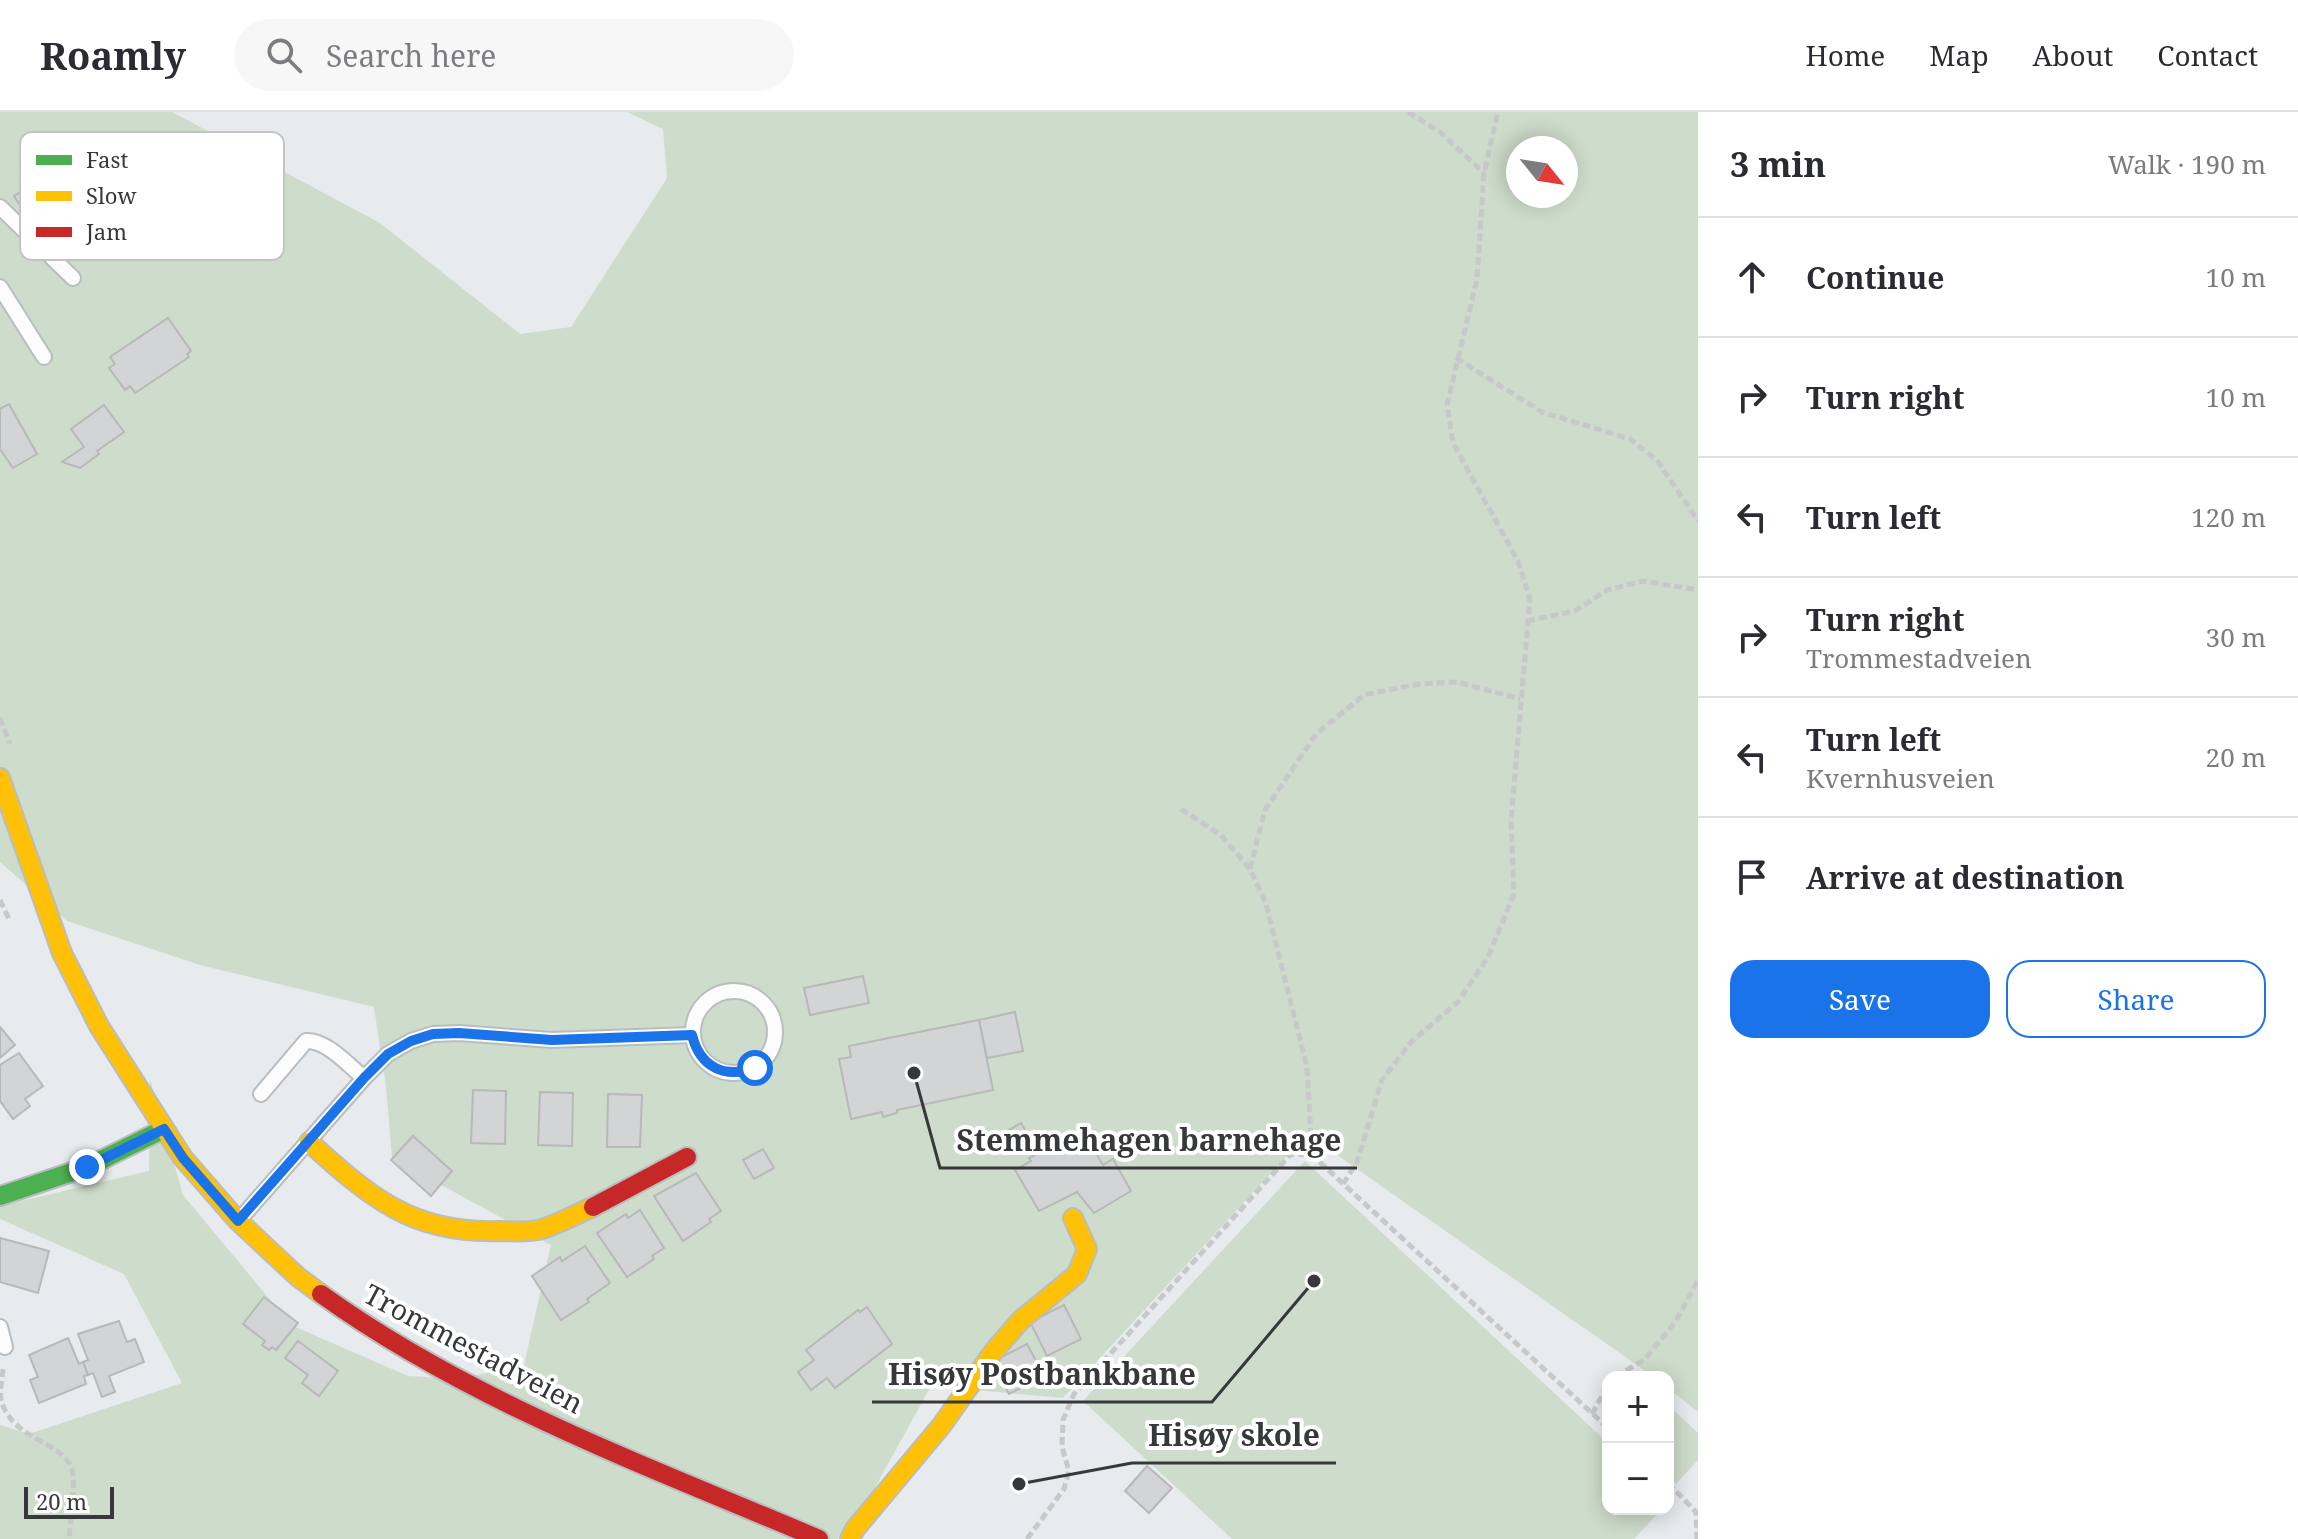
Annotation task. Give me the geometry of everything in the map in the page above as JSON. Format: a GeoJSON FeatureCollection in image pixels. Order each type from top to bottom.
{"type":"FeatureCollection","features":[{"type":"Feature","properties":{"kind":"main road","name":"Trommestadveien"},"geometry":{"type":"LineString","coordinates":[[0,778],[62,953],[99,1026],[183,1158],[238,1221],[298,1277],[352,1316],[496,1398],[819,1539]]}},
{"type":"Feature","properties":{"kind":"main road"},"geometry":{"type":"LineString","coordinates":[[0,1196],[87,1167],[164,1129]]}},
{"type":"Feature","properties":{"kind":"main road"},"geometry":{"type":"LineString","coordinates":[[309,1142],[380,1201],[428,1225],[476,1232],[540,1230],[597,1205],[687,1157]]}},
{"type":"Feature","properties":{"kind":"main road"},"geometry":{"type":"LineString","coordinates":[[850,1539],[942,1425],[994,1351],[1021,1320],[1077,1274],[1087,1249],[1073,1218]]}},
{"type":"Feature","properties":{"kind":"lane"},"geometry":{"type":"LineString","coordinates":[[0,207],[20,226]]}},
{"type":"Feature","properties":{"kind":"lane"},"geometry":{"type":"LineString","coordinates":[[54,260],[73,278]]}},
{"type":"Feature","properties":{"kind":"lane"},"geometry":{"type":"LineString","coordinates":[[0,287],[44,357]]}},
{"type":"Feature","properties":{"kind":"lane"},"geometry":{"type":"LineString","coordinates":[[732,990],[758,998],[773,1019],[775,1033],[765,1059],[755,1068],[742,1073],[714,1069],[703,1060],[692,1035],[693,1021],[699,1009],[708,999],[732,990]]}},
{"type":"Feature","properties":{"kind":"lane"},"geometry":{"type":"LineString","coordinates":[[238,1221],[364,1078],[388,1054],[411,1041],[433,1034],[459,1033],[552,1040],[692,1035]]}},
{"type":"Feature","properties":{"kind":"lane"},"geometry":{"type":"LineString","coordinates":[[261,1094],[306,1041],[314,1040],[323,1045],[364,1078]]}},
{"type":"Feature","properties":{"kind":"lane"},"geometry":{"type":"LineString","coordinates":[[0,1327],[5,1347]]}},
{"type":"Feature","properties":{"kind":"path"},"geometry":{"type":"LineString","coordinates":[[1408,112],[1440,132],[1484,173]]}},
{"type":"Feature","properties":{"kind":"path"},"geometry":{"type":"LineString","coordinates":[[1343,1184],[1357,1162],[1382,1080],[1411,1042],[1458,1002],[1488,957],[1514,894],[1511,821],[1530,599],[1518,561],[1453,443],[1447,405],[1477,279],[1484,173],[1498,112]]}},
{"type":"Feature","properties":{"kind":"path"},"geometry":{"type":"LineString","coordinates":[[1456,358],[1542,412],[1630,439],[1657,460],[1698,521]]}},
{"type":"Feature","properties":{"kind":"path"},"geometry":{"type":"LineString","coordinates":[[1527,621],[1575,611],[1607,590],[1643,581],[1698,590]]}},
{"type":"Feature","properties":{"kind":"path"},"geometry":{"type":"LineString","coordinates":[[1250,869],[1265,810],[1316,734],[1364,695],[1419,684],[1457,682],[1520,699]]}},
{"type":"Feature","properties":{"kind":"path"},"geometry":{"type":"LineString","coordinates":[[1181,809],[1221,835],[1250,869],[1266,904],[1307,1067],[1312,1155]]}},
{"type":"Feature","properties":{"kind":"path"},"geometry":{"type":"LineString","coordinates":[[1027,1539],[1064,1489],[1069,1471],[1062,1447],[1063,1420],[1074,1394],[1291,1154],[1312,1155],[1602,1423]]}},
{"type":"Feature","properties":{"kind":"path"},"geometry":{"type":"LineString","coordinates":[[1626,1371],[1645,1359],[1676,1321],[1698,1280]]}},
{"type":"Feature","properties":{"kind":"path"},"geometry":{"type":"LineString","coordinates":[[5,1347],[0,1398],[5,1409],[21,1430],[59,1452],[72,1469],[69,1539]]}},
{"type":"Feature","properties":{"kind":"path"},"geometry":{"type":"LineString","coordinates":[[1592,1414],[1602,1396]]}},
{"type":"Feature","properties":{"kind":"path"},"geometry":{"type":"LineString","coordinates":[[1674,1489],[1696,1512],[1697,1539]]}},
{"type":"Feature","properties":{"kind":"green space"},"geometry":{"type":"Polygon","coordinates":[[[0,112],[172,112],[209,132],[20,132],[20,260],[284,260],[284,172],[380,223],[520,334],[571,327],[667,178],[663,129],[627,112],[1698,112],[1698,1412],[1674,1393],[1674,1371],[1645,1371],[1307,1134],[1063,1398],[931,1386],[867,1502],[838,1539],[0,1539],[0,1425],[29,1434],[182,1383],[124,1274],[0,1219],[0,1206],[149,1171],[150,1079],[183,1195],[291,1325],[408,1376],[459,1379],[524,1365],[551,1245],[392,1158],[386,1087],[374,1007],[200,965],[67,921],[0,862],[0,112]]]}},
{"type":"Feature","properties":{"kind":"green space"},"geometry":{"type":"Polygon","coordinates":[[[1305,1161],[1602,1437],[1602,1515],[1656,1515],[1634,1539],[1232,1539],[1083,1401],[1305,1161]]]}},
{"type":"Feature","properties":{"kind":"green space"},"geometry":{"type":"Polygon","coordinates":[[[1674,1411],[1698,1433],[1698,1460],[1676,1484],[1674,1411]]]}},
{"type":"Feature","properties":{"kind":"building"},"geometry":{"type":"Polygon","coordinates":[[[168,318],[191,351],[187,354],[189,357],[135,393],[130,386],[125,390],[109,368],[115,364],[110,357],[168,318]]]}},
{"type":"Feature","properties":{"kind":"building"},"geometry":{"type":"Polygon","coordinates":[[[9,404],[37,454],[13,468],[0,449],[0,409],[9,404]]]}},
{"type":"Feature","properties":{"kind":"building"},"geometry":{"type":"Polygon","coordinates":[[[104,405],[124,432],[80,468],[62,462],[84,447],[71,429],[104,405]]]}},
{"type":"Feature","properties":{"kind":"building"},"geometry":{"type":"Polygon","coordinates":[[[863,976],[869,1003],[810,1015],[804,988],[863,976]]]}},
{"type":"Feature","properties":{"kind":"building"},"geometry":{"type":"Polygon","coordinates":[[[1015,1012],[1023,1051],[987,1058],[979,1020],[1015,1012]]]}},
{"type":"Feature","properties":{"kind":"building"},"geometry":{"type":"Polygon","coordinates":[[[979,1020],[993,1090],[897,1110],[897,1113],[883,1117],[882,1112],[851,1119],[839,1059],[851,1057],[849,1046],[979,1020]]]}},
{"type":"Feature","properties":{"kind":"building"},"geometry":{"type":"Polygon","coordinates":[[[0,1027],[15,1045],[0,1058],[0,1027]]]}},
{"type":"Feature","properties":{"kind":"building"},"geometry":{"type":"Polygon","coordinates":[[[19,1053],[43,1086],[25,1099],[30,1106],[13,1119],[0,1101],[0,1065],[19,1053]]]}},
{"type":"Feature","properties":{"kind":"building"},"geometry":{"type":"Polygon","coordinates":[[[473,1090],[506,1091],[505,1144],[471,1143],[473,1090]]]}},
{"type":"Feature","properties":{"kind":"building"},"geometry":{"type":"Polygon","coordinates":[[[540,1092],[573,1093],[572,1146],[538,1145],[540,1092]]]}},
{"type":"Feature","properties":{"kind":"building"},"geometry":{"type":"Polygon","coordinates":[[[608,1094],[642,1095],[640,1147],[607,1147],[608,1094]]]}},
{"type":"Feature","properties":{"kind":"building"},"geometry":{"type":"Polygon","coordinates":[[[1021,1123],[1032,1142],[1013,1153],[1002,1134],[1021,1123]]]}},
{"type":"Feature","properties":{"kind":"building"},"geometry":{"type":"Polygon","coordinates":[[[1082,1130],[1103,1165],[1113,1159],[1131,1191],[1094,1213],[1077,1192],[1039,1211],[1015,1170],[1031,1161],[1029,1158],[1082,1130]]]}},
{"type":"Feature","properties":{"kind":"building"},"geometry":{"type":"Polygon","coordinates":[[[413,1136],[452,1171],[431,1196],[391,1160],[413,1136]]]}},
{"type":"Feature","properties":{"kind":"building"},"geometry":{"type":"Polygon","coordinates":[[[763,1149],[774,1168],[754,1179],[743,1160],[763,1149]]]}},
{"type":"Feature","properties":{"kind":"building"},"geometry":{"type":"Polygon","coordinates":[[[696,1173],[721,1211],[709,1219],[711,1222],[683,1241],[654,1196],[696,1173]]]}},
{"type":"Feature","properties":{"kind":"building"},"geometry":{"type":"Polygon","coordinates":[[[640,1210],[664,1248],[652,1256],[654,1259],[627,1277],[597,1233],[626,1214],[628,1218],[640,1210]]]}},
{"type":"Feature","properties":{"kind":"building"},"geometry":{"type":"Polygon","coordinates":[[[0,1238],[49,1251],[38,1293],[0,1282],[0,1238]]]}},
{"type":"Feature","properties":{"kind":"building"},"geometry":{"type":"Polygon","coordinates":[[[585,1246],[610,1283],[587,1299],[589,1302],[561,1320],[532,1276],[560,1257],[562,1261],[585,1246]]]}},
{"type":"Feature","properties":{"kind":"building"},"geometry":{"type":"Polygon","coordinates":[[[264,1297],[298,1323],[276,1350],[262,1345],[265,1341],[243,1324],[264,1297]]]}},
{"type":"Feature","properties":{"kind":"building"},"geometry":{"type":"Polygon","coordinates":[[[1064,1305],[1081,1339],[1047,1356],[1030,1322],[1064,1305]]]}},
{"type":"Feature","properties":{"kind":"building"},"geometry":{"type":"Polygon","coordinates":[[[867,1307],[892,1344],[835,1388],[827,1378],[811,1390],[798,1372],[814,1360],[806,1350],[858,1310],[860,1312],[867,1307]]]}},
{"type":"Feature","properties":{"kind":"building"},"geometry":{"type":"Polygon","coordinates":[[[119,1321],[127,1342],[135,1339],[144,1362],[109,1376],[115,1392],[102,1397],[93,1373],[88,1375],[83,1362],[88,1360],[78,1334],[119,1321]]]}},
{"type":"Feature","properties":{"kind":"building"},"geometry":{"type":"Polygon","coordinates":[[[68,1338],[79,1364],[83,1362],[88,1375],[84,1376],[86,1384],[39,1403],[30,1380],[38,1377],[29,1355],[68,1338]]]}},
{"type":"Feature","properties":{"kind":"building"},"geometry":{"type":"Polygon","coordinates":[[[298,1341],[338,1371],[319,1396],[302,1383],[308,1375],[285,1358],[298,1341]]]}},
{"type":"Feature","properties":{"kind":"building"},"geometry":{"type":"Polygon","coordinates":[[[1027,1344],[1044,1376],[1009,1394],[992,1362],[1027,1344]]]}},
{"type":"Feature","properties":{"kind":"building"},"geometry":{"type":"Polygon","coordinates":[[[1147,1466],[1172,1488],[1149,1513],[1125,1491],[1147,1466]]]}},
{"type":"Feature","properties":{"kind":"traffic: fast"},"geometry":{"type":"LineString","coordinates":[[0,1196],[87,1167],[164,1129]]}},
{"type":"Feature","properties":{"kind":"traffic: slow"},"geometry":{"type":"LineString","coordinates":[[0,778],[62,953],[99,1026],[183,1158],[238,1221],[298,1277],[321,1294]]}},
{"type":"Feature","properties":{"kind":"traffic: slow"},"geometry":{"type":"LineString","coordinates":[[309,1142],[373,1195],[417,1219],[441,1226],[468,1230],[532,1231],[593,1207]]}},
{"type":"Feature","properties":{"kind":"traffic: slow"},"geometry":{"type":"LineString","coordinates":[[850,1539],[942,1425],[994,1351],[1021,1320],[1077,1274],[1087,1249],[1073,1218]]}},
{"type":"Feature","properties":{"kind":"traffic: jam"},"geometry":{"type":"LineString","coordinates":[[593,1207],[687,1157]]}},
{"type":"Feature","properties":{"kind":"traffic: jam"},"geometry":{"type":"LineString","coordinates":[[321,1294],[438,1368],[500,1400],[627,1458],[819,1539]]}},
{"type":"Feature","properties":{"kind":"place","name":"Stemmehagen barnehage"},"geometry":{"type":"Point","coordinates":[914,1073]}},
{"type":"Feature","properties":{"kind":"place","name":"Hisøy Postbankbane"},"geometry":{"type":"Point","coordinates":[1314,1281]}},
{"type":"Feature","properties":{"kind":"place","name":"Hisøy skole"},"geometry":{"type":"Point","coordinates":[1019,1484]}},
{"type":"Feature","properties":{"kind":"route"},"geometry":{"type":"LineString","coordinates":[[87,1167],[164,1129],[183,1158],[238,1221],[388,1054],[411,1041],[433,1034],[552,1040],[692,1035],[703,1060],[714,1069],[742,1073],[755,1068]]}}]}
